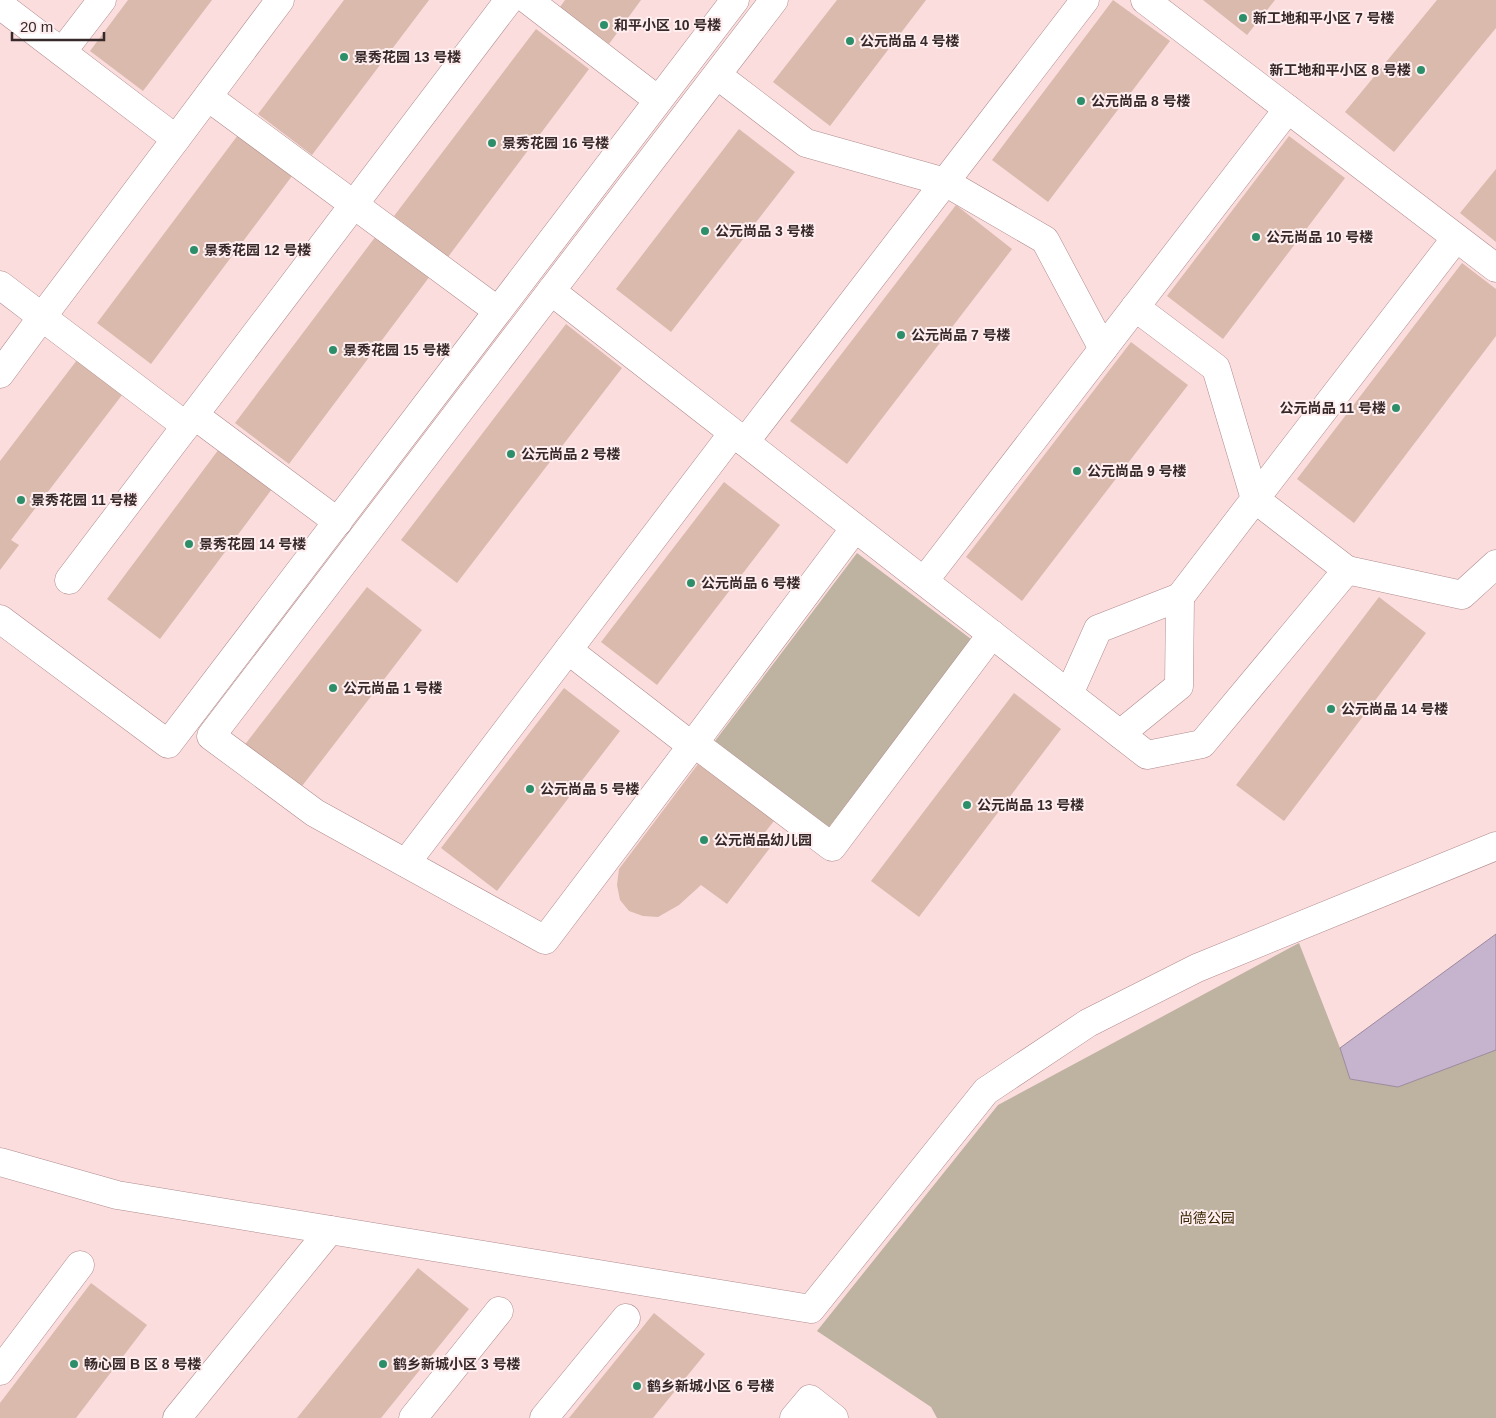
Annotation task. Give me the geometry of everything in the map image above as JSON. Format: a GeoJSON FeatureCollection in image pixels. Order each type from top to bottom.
{"type":"FeatureCollection","features":[{"type":"Feature","properties":{"kind":"street"},"geometry":{"type":"LineString","coordinates":[[62,52],[102,0]]}},
{"type":"Feature","properties":{"kind":"street"},"geometry":{"type":"LineString","coordinates":[[0,374],[280,0]]}},
{"type":"Feature","properties":{"kind":"street"},"geometry":{"type":"LineString","coordinates":[[69,580],[509,0]]}},
{"type":"Feature","properties":{"kind":"street"},"geometry":{"type":"LineString","coordinates":[[528,0],[658,100]]}},
{"type":"Feature","properties":{"kind":"street"},"geometry":{"type":"LineString","coordinates":[[0,619],[168,744],[735,0]]}},
{"type":"Feature","properties":{"kind":"street"},"geometry":{"type":"LineString","coordinates":[[774,0],[211,736],[315,813],[545,940],[855,528]]}},
{"type":"Feature","properties":{"kind":"street"},"geometry":{"type":"LineString","coordinates":[[406,863],[568,650],[944,182],[1085,0]]}},
{"type":"Feature","properties":{"kind":"street"},"geometry":{"type":"LineString","coordinates":[[1145,0],[1496,268]]}},
{"type":"Feature","properties":{"kind":"street"},"geometry":{"type":"LineString","coordinates":[[0,5],[176,139]]}},
{"type":"Feature","properties":{"kind":"street"},"geometry":{"type":"LineString","coordinates":[[717,75],[806,143],[944,182],[1045,240],[1103,349]]}},
{"type":"Feature","properties":{"kind":"street"},"geometry":{"type":"LineString","coordinates":[[208,96],[498,311]]}},
{"type":"Feature","properties":{"kind":"street"},"geometry":{"type":"LineString","coordinates":[[924,581],[1288,109]]}},
{"type":"Feature","properties":{"kind":"street"},"geometry":{"type":"LineString","coordinates":[[1069,694],[1098,629],[1180,597],[1456,238]]}},
{"type":"Feature","properties":{"kind":"street"},"geometry":{"type":"LineString","coordinates":[[0,285],[42,317],[190,421],[338,522]]}},
{"type":"Feature","properties":{"kind":"street"},"geometry":{"type":"LineString","coordinates":[[551,291],[1147,755],[1202,744],[1347,570]]}},
{"type":"Feature","properties":{"kind":"street"},"geometry":{"type":"LineString","coordinates":[[1135,307],[1216,368],[1255,499],[1347,570],[1462,595],[1496,564]]}},
{"type":"Feature","properties":{"kind":"street"},"geometry":{"type":"LineString","coordinates":[[1120,734],[1179,686],[1180,597]]}},
{"type":"Feature","properties":{"kind":"street"},"geometry":{"type":"LineString","coordinates":[[568,650],[832,847],[992,634]]}},
{"type":"Feature","properties":{"kind":"street"},"geometry":{"type":"LineString","coordinates":[[0,1162],[117,1195],[811,1309],[986,1091],[1088,1023],[1197,968],[1496,846]]}},
{"type":"Feature","properties":{"kind":"street"},"geometry":{"type":"LineString","coordinates":[[177,1418],[330,1230]]}},
{"type":"Feature","properties":{"kind":"street"},"geometry":{"type":"LineString","coordinates":[[0,1372],[80,1266]]}},
{"type":"Feature","properties":{"kind":"street"},"geometry":{"type":"LineString","coordinates":[[413,1418],[499,1311]]}},
{"type":"Feature","properties":{"kind":"street"},"geometry":{"type":"LineString","coordinates":[[544,1418],[626,1318]]}},
{"type":"Feature","properties":{"kind":"street"},"geometry":{"type":"LineString","coordinates":[[794,1418],[810,1399],[834,1418]]}},
{"type":"Feature","properties":{"kind":"green space"},"geometry":{"type":"Polygon","coordinates":[[[857,553],[971,639],[829,827],[715,741],[857,553]]]}},
{"type":"Feature","properties":{"kind":"green space","name":"尚德公园"},"geometry":{"type":"Polygon","coordinates":[[[1299,943],[1340,1048],[1350,1079],[1398,1087],[1496,1050],[1496,1418],[937,1418],[931,1407],[817,1331],[998,1105],[1299,943]]]}},
{"type":"Feature","properties":{"kind":"shaded area"},"geometry":{"type":"Polygon","coordinates":[[[1496,934],[1496,1050],[1398,1087],[1350,1079],[1340,1048],[1496,934]]]}},
{"type":"Feature","properties":{"kind":"building"},"geometry":{"type":"Polygon","coordinates":[[[128,0],[212,0],[143,91],[90,51],[128,0]]]}},
{"type":"Feature","properties":{"kind":"building","name":"景秀花园 13 号楼"},"geometry":{"type":"Polygon","coordinates":[[[344,0],[429,0],[312,155],[258,114],[344,0]]]}},
{"type":"Feature","properties":{"kind":"building","name":"和平小区 10 号楼"},"geometry":{"type":"Polygon","coordinates":[[[565,0],[641,0],[609,44],[560,7],[565,0]]]}},
{"type":"Feature","properties":{"kind":"building","name":"公元尚品 4 号楼"},"geometry":{"type":"Polygon","coordinates":[[[837,0],[926,0],[830,126],[773,82],[837,0]]]}},
{"type":"Feature","properties":{"kind":"building","name":"公元尚品 8 号楼"},"geometry":{"type":"Polygon","coordinates":[[[1113,0],[1170,41],[1048,202],[992,160],[1113,0]]]}},
{"type":"Feature","properties":{"kind":"building","name":"新工地和平小区 7 号楼"},"geometry":{"type":"Polygon","coordinates":[[[1203,0],[1275,0],[1247,35],[1203,0]]]}},
{"type":"Feature","properties":{"kind":"building","name":"新工地和平小区 8 号楼"},"geometry":{"type":"Polygon","coordinates":[[[1437,0],[1496,0],[1496,28],[1394,152],[1345,112],[1437,0]]]}},
{"type":"Feature","properties":{"kind":"building","name":"景秀花园 16 号楼"},"geometry":{"type":"Polygon","coordinates":[[[536,29],[589,69],[448,257],[394,216],[536,29]]]}},
{"type":"Feature","properties":{"kind":"building","name":"公元尚品 3 号楼"},"geometry":{"type":"Polygon","coordinates":[[[739,129],[795,172],[671,332],[616,289],[739,129]]]}},
{"type":"Feature","properties":{"kind":"building","name":"景秀花园 12 号楼"},"geometry":{"type":"Polygon","coordinates":[[[238,135],[292,176],[151,364],[97,323],[238,135]]]}},
{"type":"Feature","properties":{"kind":"building","name":"公元尚品 10 号楼"},"geometry":{"type":"Polygon","coordinates":[[[1289,136],[1345,178],[1223,339],[1167,296],[1289,136]]]}},
{"type":"Feature","properties":{"kind":"building"},"geometry":{"type":"Polygon","coordinates":[[[1496,169],[1496,242],[1460,213],[1496,169]]]}},
{"type":"Feature","properties":{"kind":"building","name":"公元尚品 7 号楼"},"geometry":{"type":"Polygon","coordinates":[[[956,205],[1012,249],[847,464],[790,421],[956,205]]]}},
{"type":"Feature","properties":{"kind":"building","name":"景秀花园 15 号楼"},"geometry":{"type":"Polygon","coordinates":[[[376,236],[430,276],[289,464],[235,423],[376,236]]]}},
{"type":"Feature","properties":{"kind":"building","name":"公元尚品 11 号楼"},"geometry":{"type":"Polygon","coordinates":[[[1462,263],[1496,289],[1496,336],[1354,523],[1297,479],[1462,263]]]}},
{"type":"Feature","properties":{"kind":"building","name":"公元尚品 2 号楼"},"geometry":{"type":"Polygon","coordinates":[[[566,324],[622,368],[457,583],[401,540],[566,324]]]}},
{"type":"Feature","properties":{"kind":"building","name":"公元尚品 9 号楼"},"geometry":{"type":"Polygon","coordinates":[[[1131,342],[1188,385],[1022,601],[966,557],[1131,342]]]}},
{"type":"Feature","properties":{"kind":"building","name":"景秀花园 11 号楼"},"geometry":{"type":"Polygon","coordinates":[[[77,360],[122,395],[11,540],[19,545],[0,570],[0,461],[77,360]]]}},
{"type":"Feature","properties":{"kind":"building","name":"景秀花园 14 号楼"},"geometry":{"type":"Polygon","coordinates":[[[219,449],[272,489],[160,639],[107,599],[219,449]]]}},
{"type":"Feature","properties":{"kind":"building","name":"公元尚品 6 号楼"},"geometry":{"type":"Polygon","coordinates":[[[724,482],[780,525],[657,685],[601,642],[724,482]]]}},
{"type":"Feature","properties":{"kind":"building","name":"公元尚品 1 号楼"},"geometry":{"type":"Polygon","coordinates":[[[367,587],[422,630],[299,790],[243,747],[367,587]]]}},
{"type":"Feature","properties":{"kind":"building","name":"公元尚品 14 号楼"},"geometry":{"type":"Polygon","coordinates":[[[1379,597],[1426,633],[1284,821],[1236,785],[1379,597]]]}},
{"type":"Feature","properties":{"kind":"building","name":"公元尚品 5 号楼"},"geometry":{"type":"Polygon","coordinates":[[[564,688],[620,731],[497,891],[441,848],[564,688]]]}},
{"type":"Feature","properties":{"kind":"building","name":"公元尚品 13 号楼"},"geometry":{"type":"Polygon","coordinates":[[[1014,693],[1061,729],[919,917],[871,881],[1014,693]]]}},
{"type":"Feature","properties":{"kind":"building","name":"公元尚品幼儿园"},"geometry":{"type":"Polygon","coordinates":[[[698,764],[774,821],[762,836],[773,844],[727,904],[701,885],[679,905],[658,917],[643,916],[629,911],[620,900],[617,885],[619,869],[698,764]]]}},
{"type":"Feature","properties":{"kind":"building","name":"鹤乡新城小区 3 号楼"},"geometry":{"type":"Polygon","coordinates":[[[418,1268],[469,1309],[381,1418],[297,1418],[418,1268]]]}},
{"type":"Feature","properties":{"kind":"building","name":"畅心园 B 区 8 号楼"},"geometry":{"type":"Polygon","coordinates":[[[91,1283],[147,1325],[76,1418],[0,1418],[0,1403],[91,1283]]]}},
{"type":"Feature","properties":{"kind":"building","name":"鹤乡新城小区 6 号楼"},"geometry":{"type":"Polygon","coordinates":[[[654,1313],[705,1354],[653,1418],[569,1418],[654,1313]]]}},
{"type":"Feature","properties":{"kind":"place","name":"新工地和平小区 7 号楼"},"geometry":{"type":"Point","coordinates":[1243,18]}},
{"type":"Feature","properties":{"kind":"place","name":"和平小区 10 号楼"},"geometry":{"type":"Point","coordinates":[604,25]}},
{"type":"Feature","properties":{"kind":"place","name":"公元尚品 4 号楼"},"geometry":{"type":"Point","coordinates":[850,41]}},
{"type":"Feature","properties":{"kind":"place","name":"景秀花园 13 号楼"},"geometry":{"type":"Point","coordinates":[344,57]}},
{"type":"Feature","properties":{"kind":"place","name":"新工地和平小区 8 号楼"},"geometry":{"type":"Point","coordinates":[1421,70]}},
{"type":"Feature","properties":{"kind":"place","name":"公元尚品 8 号楼"},"geometry":{"type":"Point","coordinates":[1081,101]}},
{"type":"Feature","properties":{"kind":"place","name":"景秀花园 16 号楼"},"geometry":{"type":"Point","coordinates":[492,143]}},
{"type":"Feature","properties":{"kind":"place","name":"公元尚品 3 号楼"},"geometry":{"type":"Point","coordinates":[705,231]}},
{"type":"Feature","properties":{"kind":"place","name":"公元尚品 10 号楼"},"geometry":{"type":"Point","coordinates":[1256,237]}},
{"type":"Feature","properties":{"kind":"place","name":"景秀花园 12 号楼"},"geometry":{"type":"Point","coordinates":[194,250]}},
{"type":"Feature","properties":{"kind":"place","name":"公元尚品 7 号楼"},"geometry":{"type":"Point","coordinates":[901,335]}},
{"type":"Feature","properties":{"kind":"place","name":"景秀花园 15 号楼"},"geometry":{"type":"Point","coordinates":[333,350]}},
{"type":"Feature","properties":{"kind":"place","name":"公元尚品 11 号楼"},"geometry":{"type":"Point","coordinates":[1396,408]}},
{"type":"Feature","properties":{"kind":"place","name":"公元尚品 2 号楼"},"geometry":{"type":"Point","coordinates":[511,454]}},
{"type":"Feature","properties":{"kind":"place","name":"公元尚品 9 号楼"},"geometry":{"type":"Point","coordinates":[1077,471]}},
{"type":"Feature","properties":{"kind":"place","name":"景秀花园 11 号楼"},"geometry":{"type":"Point","coordinates":[21,500]}},
{"type":"Feature","properties":{"kind":"place","name":"景秀花园 14 号楼"},"geometry":{"type":"Point","coordinates":[189,544]}},
{"type":"Feature","properties":{"kind":"place","name":"公元尚品 6 号楼"},"geometry":{"type":"Point","coordinates":[691,583]}},
{"type":"Feature","properties":{"kind":"place","name":"公元尚品 1 号楼"},"geometry":{"type":"Point","coordinates":[333,688]}},
{"type":"Feature","properties":{"kind":"place","name":"公元尚品 14 号楼"},"geometry":{"type":"Point","coordinates":[1331,709]}},
{"type":"Feature","properties":{"kind":"place","name":"公元尚品 5 号楼"},"geometry":{"type":"Point","coordinates":[530,789]}},
{"type":"Feature","properties":{"kind":"place","name":"公元尚品 13 号楼"},"geometry":{"type":"Point","coordinates":[967,805]}},
{"type":"Feature","properties":{"kind":"place","name":"公元尚品幼儿园"},"geometry":{"type":"Point","coordinates":[704,840]}},
{"type":"Feature","properties":{"kind":"place","name":"畅心园 B 区 8 号楼"},"geometry":{"type":"Point","coordinates":[74,1364]}},
{"type":"Feature","properties":{"kind":"place","name":"鹤乡新城小区 3 号楼"},"geometry":{"type":"Point","coordinates":[383,1364]}},
{"type":"Feature","properties":{"kind":"place","name":"鹤乡新城小区 6 号楼"},"geometry":{"type":"Point","coordinates":[637,1386]}}]}
